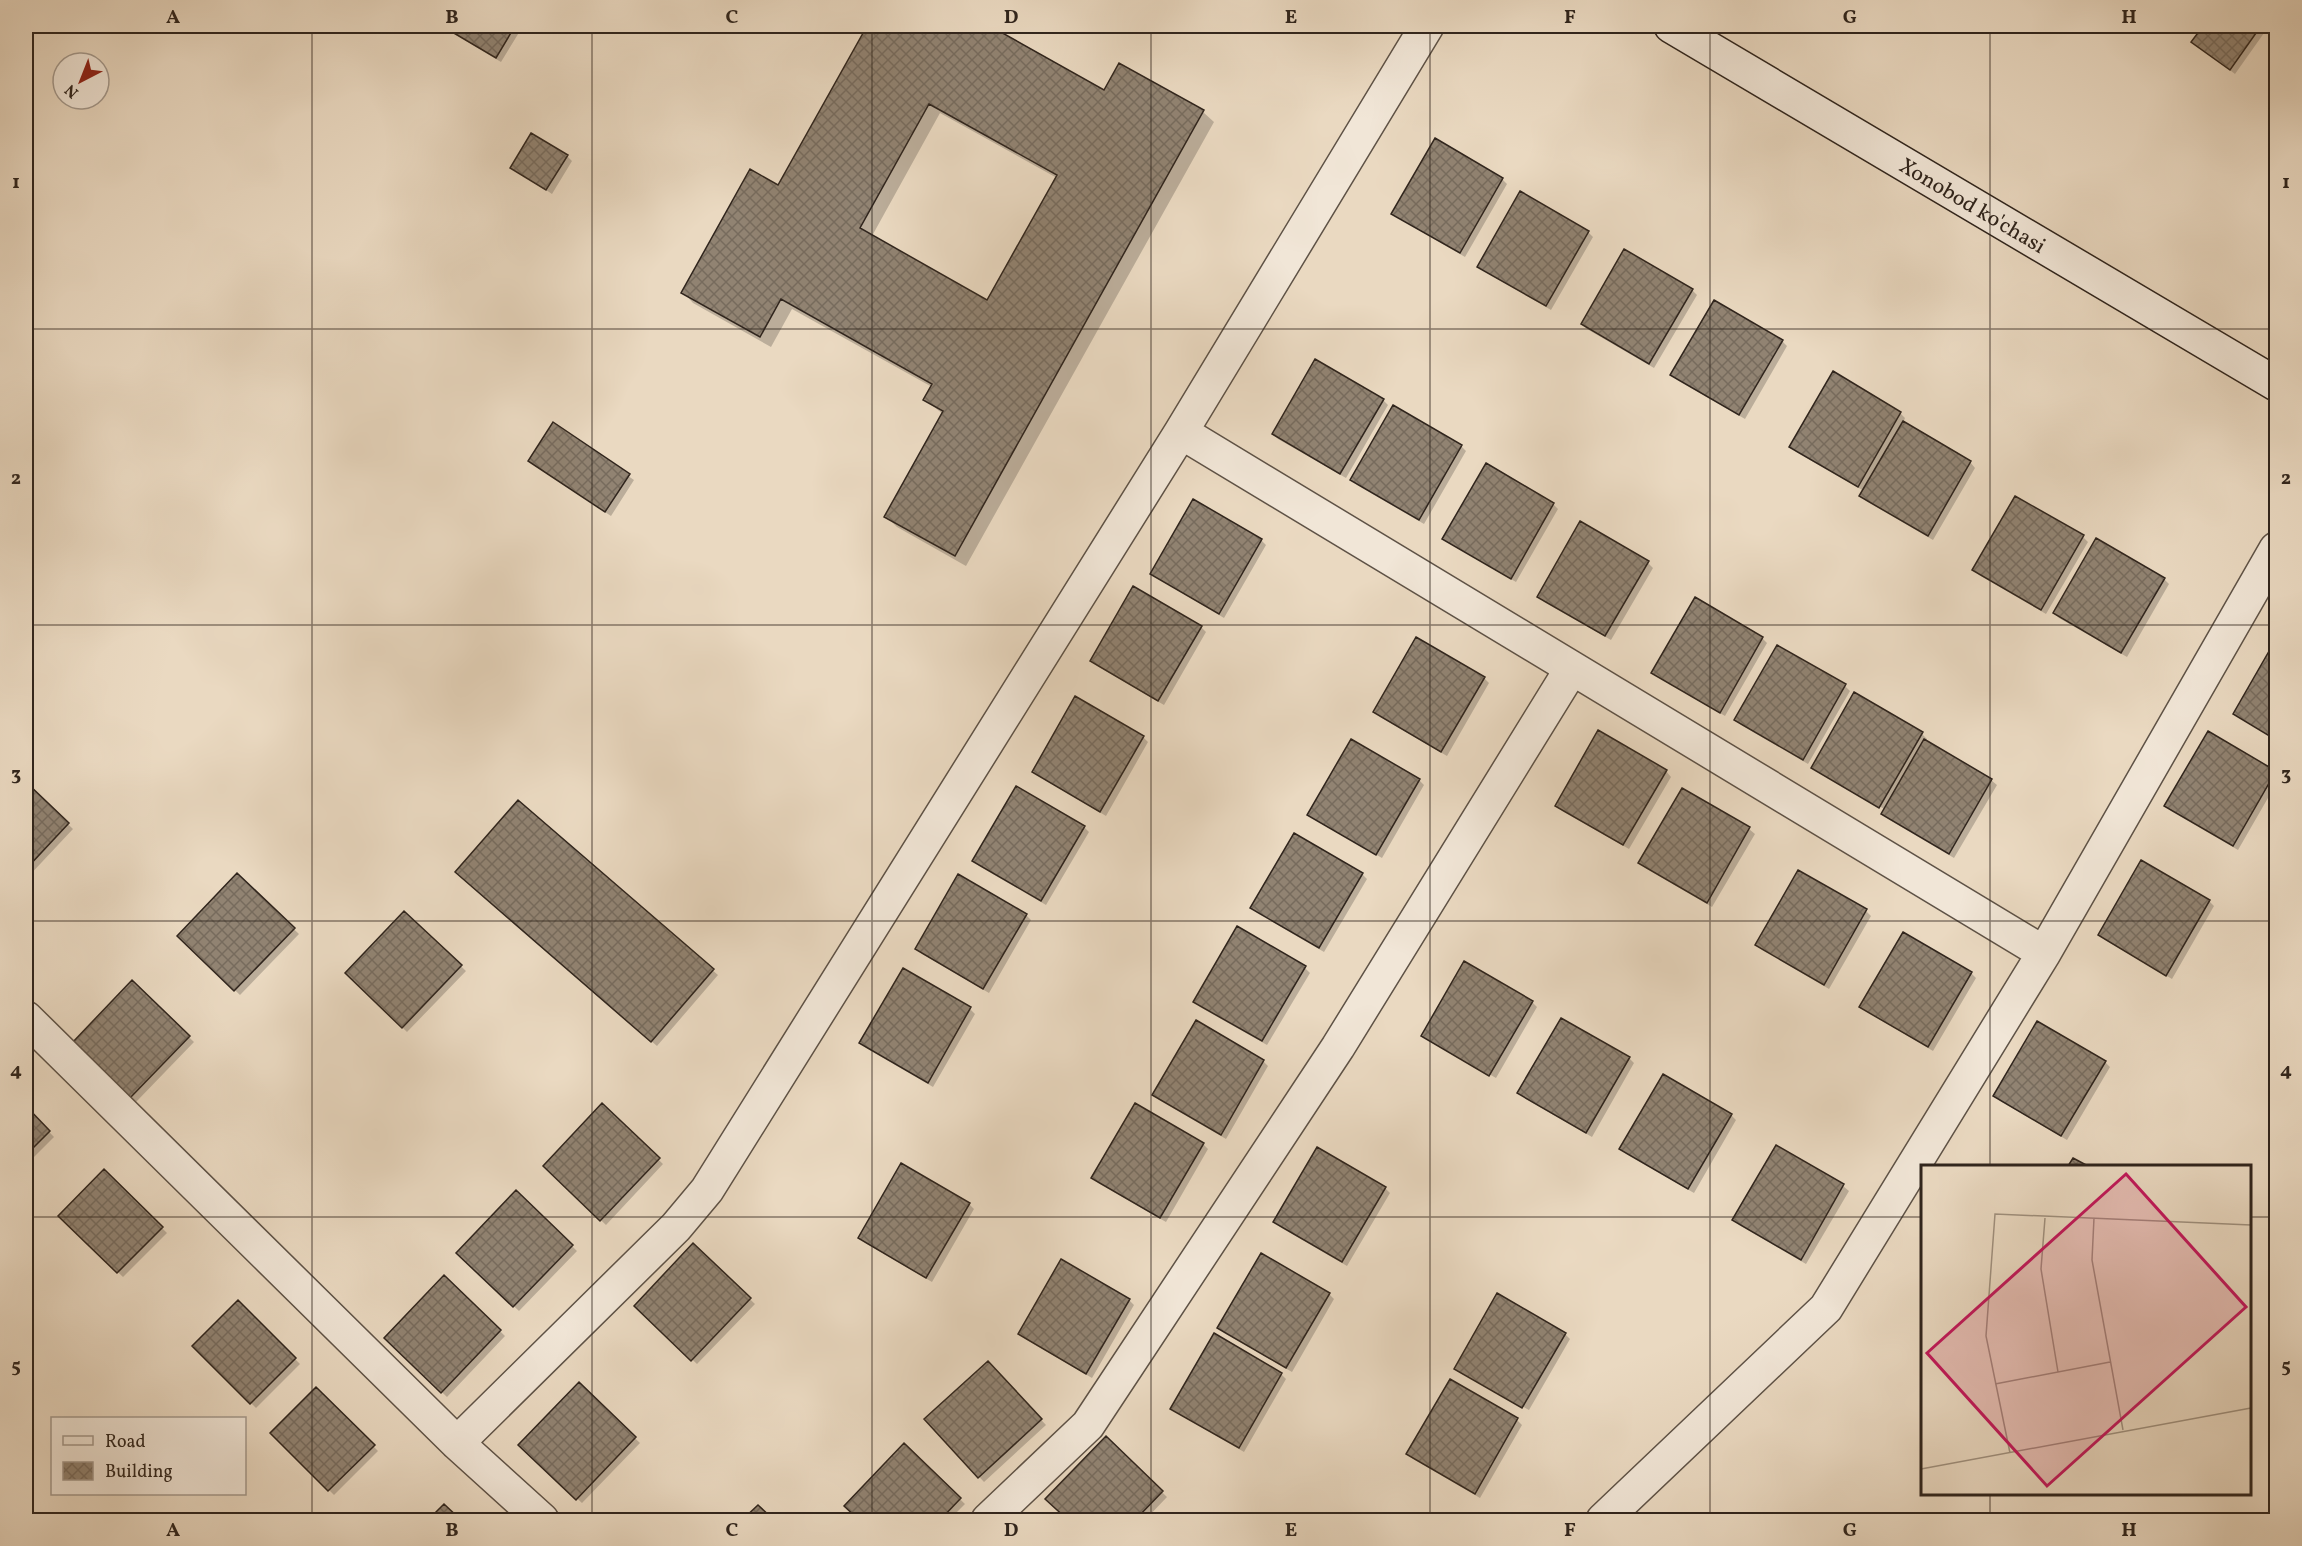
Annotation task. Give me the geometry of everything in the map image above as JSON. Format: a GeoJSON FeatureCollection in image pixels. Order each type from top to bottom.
{"type":"FeatureCollection","features":[{"type":"Feature","properties":{"kind":"street"},"geometry":{"type":"LineString","coordinates":[[457,1443],[676,1227],[707,1190],[1181,432],[1426,26]]}},
{"type":"Feature","properties":{"kind":"street","name":"Xonobod ko'chasi"},"geometry":{"type":"LineString","coordinates":[[1671,26],[2277,384]]}},
{"type":"Feature","properties":{"kind":"street"},"geometry":{"type":"LineString","coordinates":[[1181,432],[2044,952]]}},
{"type":"Feature","properties":{"kind":"street"},"geometry":{"type":"LineString","coordinates":[[1603,1521],[1826,1308],[2044,952],[2277,549]]}},
{"type":"Feature","properties":{"kind":"street"},"geometry":{"type":"LineString","coordinates":[[988,1521],[1088,1425],[1338,1047],[1572,668]]}},
{"type":"Feature","properties":{"kind":"street"},"geometry":{"type":"LineString","coordinates":[[26,1018],[457,1443],[542,1521]]}},
{"type":"Feature","properties":{"kind":"building"},"geometry":{"type":"Polygon","coordinates":[[[449,26],[515,26],[496,58],[447,29],[449,26]]]}},
{"type":"Feature","properties":{"kind":"building"},"geometry":{"type":"Polygon","coordinates":[[[867,26],[990,26],[1104,90],[1119,63],[1204,110],[955,556],[884,517],[943,411],[923,400],[932,384],[781,299],[760,337],[681,293],[750,169],[778,185],[867,26]],[[929,104],[860,228],[987,300],[1057,175],[929,104]]]}},
{"type":"Feature","properties":{"kind":"building"},"geometry":{"type":"Polygon","coordinates":[[[2203,26],[2261,26],[2230,70],[2191,42],[2203,26]]]}},
{"type":"Feature","properties":{"kind":"building"},"geometry":{"type":"Polygon","coordinates":[[[531,133],[568,155],[546,190],[510,168],[531,133]]]}},
{"type":"Feature","properties":{"kind":"building"},"geometry":{"type":"Polygon","coordinates":[[[1435,138],[1503,178],[1460,253],[1391,214],[1435,138]]]}},
{"type":"Feature","properties":{"kind":"building"},"geometry":{"type":"Polygon","coordinates":[[[1520,191],[1589,231],[1546,306],[1477,267],[1520,191]]]}},
{"type":"Feature","properties":{"kind":"building"},"geometry":{"type":"Polygon","coordinates":[[[1624,249],[1693,289],[1649,364],[1581,324],[1624,249]]]}},
{"type":"Feature","properties":{"kind":"building"},"geometry":{"type":"Polygon","coordinates":[[[1714,300],[1783,340],[1739,415],[1670,375],[1714,300]]]}},
{"type":"Feature","properties":{"kind":"building"},"geometry":{"type":"Polygon","coordinates":[[[1315,359],[1384,399],[1340,474],[1272,434],[1315,359]]]}},
{"type":"Feature","properties":{"kind":"building"},"geometry":{"type":"Polygon","coordinates":[[[1833,371],[1901,412],[1858,487],[1789,447],[1833,371]]]}},
{"type":"Feature","properties":{"kind":"building"},"geometry":{"type":"Polygon","coordinates":[[[1393,405],[1462,445],[1419,520],[1350,480],[1393,405]]]}},
{"type":"Feature","properties":{"kind":"building"},"geometry":{"type":"Polygon","coordinates":[[[1903,421],[1971,461],[1928,536],[1859,496],[1903,421]]]}},
{"type":"Feature","properties":{"kind":"building"},"geometry":{"type":"Polygon","coordinates":[[[553,422],[630,474],[605,512],[528,461],[553,422]]]}},
{"type":"Feature","properties":{"kind":"building"},"geometry":{"type":"Polygon","coordinates":[[[1486,463],[1554,503],[1511,579],[1442,539],[1486,463]]]}},
{"type":"Feature","properties":{"kind":"building"},"geometry":{"type":"Polygon","coordinates":[[[2015,496],[2084,535],[2041,610],[1972,570],[2015,496]]]}},
{"type":"Feature","properties":{"kind":"building"},"geometry":{"type":"Polygon","coordinates":[[[1193,499],[1262,539],[1219,614],[1150,574],[1193,499]]]}},
{"type":"Feature","properties":{"kind":"building"},"geometry":{"type":"Polygon","coordinates":[[[1580,521],[1649,561],[1605,636],[1537,597],[1580,521]]]}},
{"type":"Feature","properties":{"kind":"building"},"geometry":{"type":"Polygon","coordinates":[[[2096,538],[2165,578],[2121,653],[2053,613],[2096,538]]]}},
{"type":"Feature","properties":{"kind":"building"},"geometry":{"type":"Polygon","coordinates":[[[1133,586],[1202,626],[1158,701],[1090,661],[1133,586]]]}},
{"type":"Feature","properties":{"kind":"building"},"geometry":{"type":"Polygon","coordinates":[[[1695,597],[1763,637],[1720,713],[1651,673],[1695,597]]]}},
{"type":"Feature","properties":{"kind":"building"},"geometry":{"type":"Polygon","coordinates":[[[1416,637],[1485,677],[1441,752],[1373,712],[1416,637]]]}},
{"type":"Feature","properties":{"kind":"building"},"geometry":{"type":"Polygon","coordinates":[[[2276,639],[2276,740],[2233,714],[2276,639]]]}},
{"type":"Feature","properties":{"kind":"building"},"geometry":{"type":"Polygon","coordinates":[[[1777,645],[1846,684],[1803,760],[1734,720],[1777,645]]]}},
{"type":"Feature","properties":{"kind":"building"},"geometry":{"type":"Polygon","coordinates":[[[1854,692],[1923,732],[1879,808],[1811,768],[1854,692]]]}},
{"type":"Feature","properties":{"kind":"building"},"geometry":{"type":"Polygon","coordinates":[[[1075,696],[1144,736],[1100,812],[1032,772],[1075,696]]]}},
{"type":"Feature","properties":{"kind":"building"},"geometry":{"type":"Polygon","coordinates":[[[1598,730],[1667,770],[1623,845],[1555,806],[1598,730]]]}},
{"type":"Feature","properties":{"kind":"building"},"geometry":{"type":"Polygon","coordinates":[[[2208,731],[2276,771],[2233,846],[2164,806],[2208,731]]]}},
{"type":"Feature","properties":{"kind":"building"},"geometry":{"type":"Polygon","coordinates":[[[1351,739],[1420,779],[1376,855],[1307,815],[1351,739]]]}},
{"type":"Feature","properties":{"kind":"building"},"geometry":{"type":"Polygon","coordinates":[[[1924,739],[1992,779],[1949,854],[1881,814],[1924,739]]]}},
{"type":"Feature","properties":{"kind":"building"},"geometry":{"type":"Polygon","coordinates":[[[26,782],[69,823],[26,869],[26,782]]]}},
{"type":"Feature","properties":{"kind":"building"},"geometry":{"type":"Polygon","coordinates":[[[1016,786],[1085,826],[1041,901],[972,861],[1016,786]]]}},
{"type":"Feature","properties":{"kind":"building"},"geometry":{"type":"Polygon","coordinates":[[[1682,788],[1750,827],[1707,903],[1638,863],[1682,788]]]}},
{"type":"Feature","properties":{"kind":"building"},"geometry":{"type":"Polygon","coordinates":[[[518,800],[714,969],[651,1042],[455,872],[518,800]]]}},
{"type":"Feature","properties":{"kind":"building"},"geometry":{"type":"Polygon","coordinates":[[[1294,833],[1363,873],[1319,948],[1250,908],[1294,833]]]}},
{"type":"Feature","properties":{"kind":"building"},"geometry":{"type":"Polygon","coordinates":[[[2141,860],[2210,900],[2166,976],[2098,935],[2141,860]]]}},
{"type":"Feature","properties":{"kind":"building"},"geometry":{"type":"Polygon","coordinates":[[[1798,870],[1867,909],[1824,985],[1755,945],[1798,870]]]}},
{"type":"Feature","properties":{"kind":"building"},"geometry":{"type":"Polygon","coordinates":[[[237,873],[295,928],[234,991],[177,936],[237,873]]]}},
{"type":"Feature","properties":{"kind":"building"},"geometry":{"type":"Polygon","coordinates":[[[958,874],[1027,914],[983,989],[915,949],[958,874]]]}},
{"type":"Feature","properties":{"kind":"building"},"geometry":{"type":"Polygon","coordinates":[[[404,911],[462,965],[402,1028],[345,973],[404,911]]]}},
{"type":"Feature","properties":{"kind":"building"},"geometry":{"type":"Polygon","coordinates":[[[1237,926],[1306,966],[1262,1041],[1193,1002],[1237,926]]]}},
{"type":"Feature","properties":{"kind":"building"},"geometry":{"type":"Polygon","coordinates":[[[1903,932],[1972,972],[1928,1047],[1859,1007],[1903,932]]]}},
{"type":"Feature","properties":{"kind":"building"},"geometry":{"type":"Polygon","coordinates":[[[1464,961],[1533,1001],[1489,1076],[1421,1036],[1464,961]]]}},
{"type":"Feature","properties":{"kind":"building"},"geometry":{"type":"Polygon","coordinates":[[[903,968],[971,1007],[928,1083],[859,1043],[903,968]]]}},
{"type":"Feature","properties":{"kind":"building"},"geometry":{"type":"Polygon","coordinates":[[[132,980],[190,1036],[130,1098],[72,1043],[132,980]]]}},
{"type":"Feature","properties":{"kind":"building"},"geometry":{"type":"Polygon","coordinates":[[[1561,1018],[1630,1057],[1586,1133],[1517,1093],[1561,1018]]]}},
{"type":"Feature","properties":{"kind":"building"},"geometry":{"type":"Polygon","coordinates":[[[1196,1020],[1264,1060],[1221,1135],[1152,1095],[1196,1020]]]}},
{"type":"Feature","properties":{"kind":"building"},"geometry":{"type":"Polygon","coordinates":[[[2037,1021],[2106,1061],[2061,1136],[1993,1096],[2037,1021]]]}},
{"type":"Feature","properties":{"kind":"building"},"geometry":{"type":"Polygon","coordinates":[[[1663,1074],[1732,1114],[1688,1189],[1619,1149],[1663,1074]]]}},
{"type":"Feature","properties":{"kind":"building"},"geometry":{"type":"Polygon","coordinates":[[[602,1103],[660,1158],[600,1221],[543,1166],[602,1103]]]}},
{"type":"Feature","properties":{"kind":"building"},"geometry":{"type":"Polygon","coordinates":[[[1135,1103],[1204,1143],[1160,1218],[1091,1178],[1135,1103]]]}},
{"type":"Feature","properties":{"kind":"building"},"geometry":{"type":"Polygon","coordinates":[[[26,1106],[50,1131],[26,1155],[26,1106]]]}},
{"type":"Feature","properties":{"kind":"building"},"geometry":{"type":"Polygon","coordinates":[[[1776,1145],[1844,1184],[1801,1260],[1732,1220],[1776,1145]]]}},
{"type":"Feature","properties":{"kind":"building"},"geometry":{"type":"Polygon","coordinates":[[[1317,1147],[1386,1187],[1342,1262],[1273,1222],[1317,1147]]]}},
{"type":"Feature","properties":{"kind":"building"},"geometry":{"type":"Polygon","coordinates":[[[2073,1158],[2086,1165],[2069,1165],[2073,1158]]]}},
{"type":"Feature","properties":{"kind":"building"},"geometry":{"type":"Polygon","coordinates":[[[901,1163],[970,1203],[926,1278],[858,1238],[901,1163]]]}},
{"type":"Feature","properties":{"kind":"building"},"geometry":{"type":"Polygon","coordinates":[[[104,1169],[163,1227],[117,1273],[58,1216],[104,1169]]]}},
{"type":"Feature","properties":{"kind":"building"},"geometry":{"type":"Polygon","coordinates":[[[516,1190],[573,1245],[513,1307],[456,1253],[516,1190]]]}},
{"type":"Feature","properties":{"kind":"building"},"geometry":{"type":"Polygon","coordinates":[[[693,1243],[751,1298],[691,1361],[634,1306],[693,1243]]]}},
{"type":"Feature","properties":{"kind":"building"},"geometry":{"type":"Polygon","coordinates":[[[1261,1253],[1330,1293],[1286,1368],[1217,1328],[1261,1253]]]}},
{"type":"Feature","properties":{"kind":"building"},"geometry":{"type":"Polygon","coordinates":[[[1061,1259],[1130,1299],[1086,1374],[1018,1334],[1061,1259]]]}},
{"type":"Feature","properties":{"kind":"building"},"geometry":{"type":"Polygon","coordinates":[[[444,1275],[501,1330],[441,1393],[384,1338],[444,1275]]]}},
{"type":"Feature","properties":{"kind":"building"},"geometry":{"type":"Polygon","coordinates":[[[1497,1293],[1566,1333],[1522,1408],[1454,1369],[1497,1293]]]}},
{"type":"Feature","properties":{"kind":"building"},"geometry":{"type":"Polygon","coordinates":[[[238,1300],[296,1358],[250,1404],[192,1346],[238,1300]]]}},
{"type":"Feature","properties":{"kind":"building"},"geometry":{"type":"Polygon","coordinates":[[[1214,1333],[1282,1373],[1239,1448],[1170,1409],[1214,1333]]]}},
{"type":"Feature","properties":{"kind":"building"},"geometry":{"type":"Polygon","coordinates":[[[988,1361],[1042,1419],[978,1478],[924,1419],[988,1361]]]}},
{"type":"Feature","properties":{"kind":"building"},"geometry":{"type":"Polygon","coordinates":[[[1450,1379],[1518,1418],[1475,1494],[1406,1454],[1450,1379]]]}},
{"type":"Feature","properties":{"kind":"building"},"geometry":{"type":"Polygon","coordinates":[[[579,1382],[636,1437],[576,1500],[518,1445],[579,1382]]]}},
{"type":"Feature","properties":{"kind":"building"},"geometry":{"type":"Polygon","coordinates":[[[316,1387],[375,1445],[328,1491],[270,1433],[316,1387]]]}},
{"type":"Feature","properties":{"kind":"building"},"geometry":{"type":"Polygon","coordinates":[[[1106,1436],[1163,1491],[1135,1520],[1068,1520],[1045,1499],[1106,1436]]]}},
{"type":"Feature","properties":{"kind":"building"},"geometry":{"type":"Polygon","coordinates":[[[904,1443],[961,1498],[940,1520],[859,1520],[844,1506],[904,1443]]]}},
{"type":"Feature","properties":{"kind":"building"},"geometry":{"type":"Polygon","coordinates":[[[444,1504],[461,1520],[428,1520],[444,1504]]]}},
{"type":"Feature","properties":{"kind":"building"},"geometry":{"type":"Polygon","coordinates":[[[758,1505],[774,1520],[742,1520],[758,1505]]]}}]}
